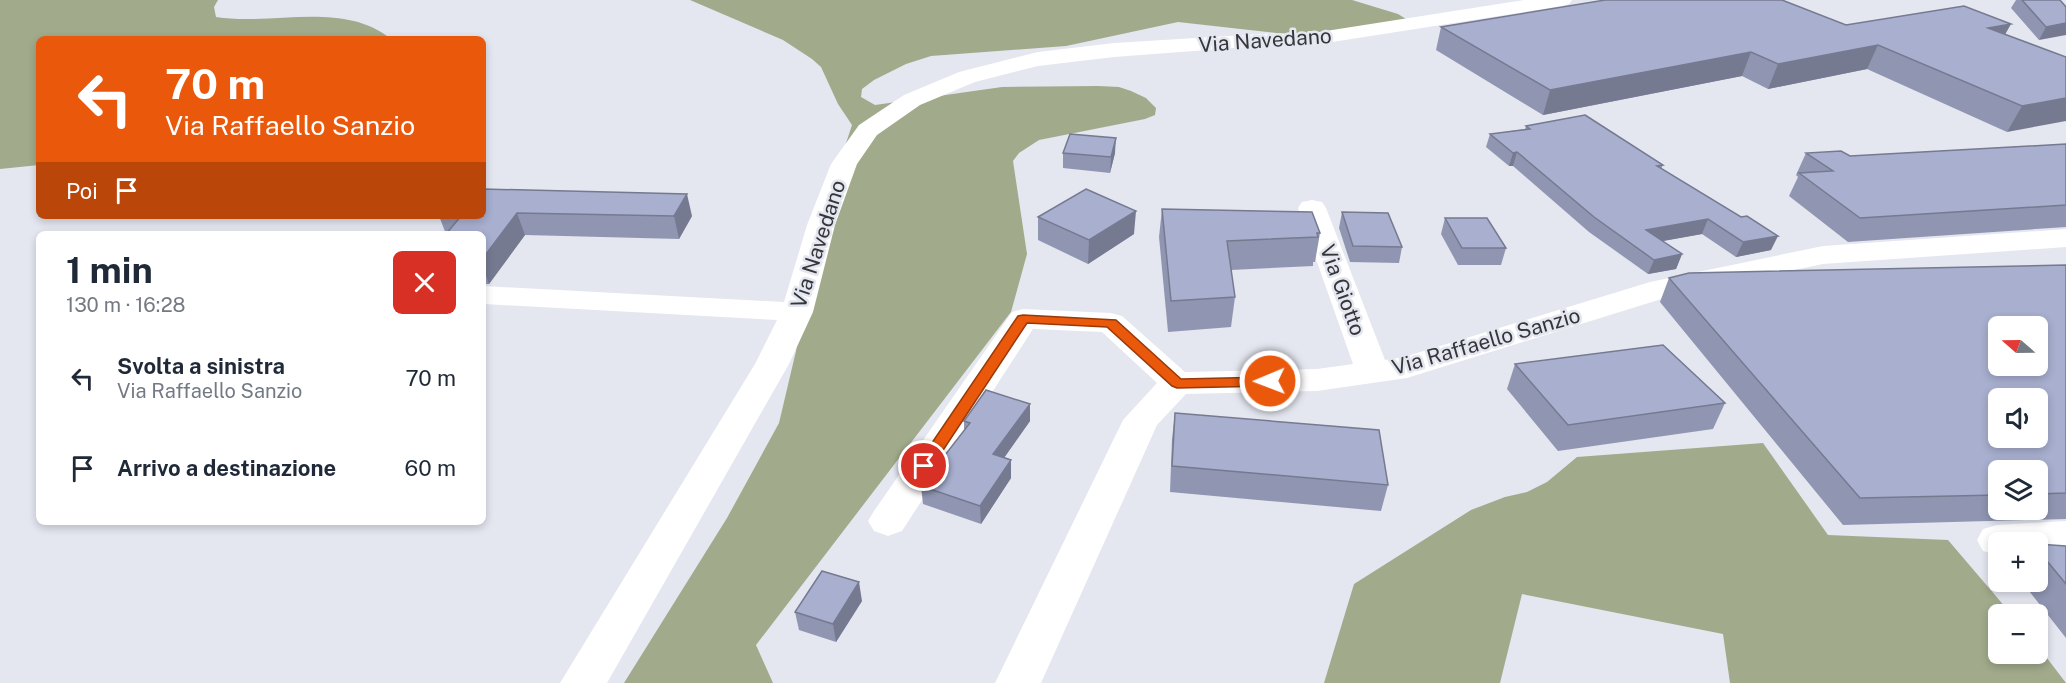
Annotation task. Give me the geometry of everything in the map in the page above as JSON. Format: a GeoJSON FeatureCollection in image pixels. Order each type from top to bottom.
{"type":"FeatureCollection","features":[{"type":"Feature","properties":{"kind":"street","name":"Via Navedano"},"geometry":{"type":"LineString","coordinates":[[583,683],[772,364],[797,312],[821,225],[844,164],[868,130],[912,100],[967,77],[1038,59],[1114,50],[1261,40],[1313,39],[1562,0]]}},
{"type":"Feature","properties":{"kind":"street","name":"Via Giotto"},"geometry":{"type":"LineString","coordinates":[[1312,208],[1373,372]]}},
{"type":"Feature","properties":{"kind":"street","name":"Via Raffaello Sanzio"},"geometry":{"type":"LineString","coordinates":[[1177,383],[1317,380],[1407,367],[1661,289],[1823,255],[2066,238]]}},
{"type":"Feature","properties":{"kind":"street"},"geometry":{"type":"LineString","coordinates":[[486,296],[797,312]]}},
{"type":"Feature","properties":{"kind":"street"},"geometry":{"type":"LineString","coordinates":[[888,521],[1023,319],[1111,323],[1177,383],[1141,420],[1018,683]]}},
{"type":"Feature","properties":{"kind":"street"},"geometry":{"type":"LineString","coordinates":[[2048,537],[2066,536]]}},
{"type":"Feature","properties":{"kind":"green space"},"geometry":{"type":"Polygon","coordinates":[[[0,0],[218,0],[214,7],[216,17],[260,19],[329,17],[351,20],[372,27],[386,36],[36,36],[36,165],[0,169],[0,0]]]}},
{"type":"Feature","properties":{"kind":"green space"},"geometry":{"type":"Polygon","coordinates":[[[690,0],[1352,0],[1398,14],[1406,19],[1314,34],[1285,34],[1178,22],[1066,46],[931,56],[906,64],[874,80],[862,89],[861,97],[875,105],[1002,87],[1119,87],[1146,98],[1156,108],[1155,115],[1145,119],[1039,140],[1019,153],[1013,161],[1027,254],[1011,312],[756,645],[773,683],[624,683],[727,518],[779,423],[796,351],[820,222],[852,125],[838,104],[821,67],[812,59],[783,40],[690,0]]]}},
{"type":"Feature","properties":{"kind":"green space"},"geometry":{"type":"Polygon","coordinates":[[[1763,443],[1828,535],[1948,540],[1988,587],[1988,592],[1992,592],[2003,604],[1988,604],[1988,664],[2048,664],[2048,659],[2066,683],[1730,683],[1723,634],[1522,594],[1500,683],[1324,683],[1354,584],[1471,510],[1505,497],[1527,492],[1547,482],[1577,457],[1763,443]]]}},
{"type":"Feature","properties":{"kind":"building"},"geometry":{"type":"Polygon","coordinates":[[[1605,0],[1782,0],[1846,25],[1964,6],[2011,24],[1988,28],[2066,57],[2066,98],[2022,106],[1878,45],[1778,64],[1751,52],[1550,90],[1441,27],[1605,0]]]}},
{"type":"Feature","properties":{"kind":"building"},"geometry":{"type":"Polygon","coordinates":[[[2022,0],[2060,0],[2066,7],[2066,23],[2046,27],[2022,0]]]}},
{"type":"Feature","properties":{"kind":"building"},"geometry":{"type":"Polygon","coordinates":[[[1585,115],[1663,165],[1657,166],[1741,217],[1747,216],[1778,236],[1743,242],[1708,219],[1646,230],[1682,254],[1654,260],[1594,217],[1517,152],[1513,153],[1490,134],[1530,129],[1526,126],[1585,115]]]}},
{"type":"Feature","properties":{"kind":"building"},"geometry":{"type":"Polygon","coordinates":[[[1070,134],[1116,138],[1111,157],[1063,153],[1070,134]]]}},
{"type":"Feature","properties":{"kind":"building"},"geometry":{"type":"Polygon","coordinates":[[[2066,144],[2066,205],[1860,218],[1799,173],[1833,171],[1806,153],[1841,151],[1850,156],[2066,144]]]}},
{"type":"Feature","properties":{"kind":"building"},"geometry":{"type":"Polygon","coordinates":[[[486,189],[687,194],[674,216],[517,213],[486,254],[486,231],[448,231],[458,219],[486,219],[486,189]]]}},
{"type":"Feature","properties":{"kind":"building"},"geometry":{"type":"Polygon","coordinates":[[[1086,189],[1136,211],[1089,240],[1038,217],[1086,189]]]}},
{"type":"Feature","properties":{"kind":"building"},"geometry":{"type":"Polygon","coordinates":[[[1162,209],[1312,212],[1320,233],[1317,233],[1318,237],[1227,241],[1235,297],[1171,301],[1162,209]]]}},
{"type":"Feature","properties":{"kind":"building"},"geometry":{"type":"Polygon","coordinates":[[[1342,212],[1388,213],[1402,247],[1353,246],[1342,212]]]}},
{"type":"Feature","properties":{"kind":"building"},"geometry":{"type":"Polygon","coordinates":[[[1445,218],[1487,218],[1506,248],[1462,248],[1445,218]]]}},
{"type":"Feature","properties":{"kind":"building"},"geometry":{"type":"Polygon","coordinates":[[[2066,265],[2066,493],[2048,494],[2048,460],[1988,460],[1988,495],[1860,498],[1669,278],[1689,273],[2066,265]]]}},
{"type":"Feature","properties":{"kind":"building"},"geometry":{"type":"Polygon","coordinates":[[[1663,345],[1725,403],[1568,425],[1515,364],[1663,345]]]}},
{"type":"Feature","properties":{"kind":"building"},"geometry":{"type":"Polygon","coordinates":[[[986,390],[1030,404],[993,454],[1011,460],[980,506],[921,486],[970,423],[964,421],[986,390]]]}},
{"type":"Feature","properties":{"kind":"building"},"geometry":{"type":"Polygon","coordinates":[[[1175,413],[1379,430],[1388,485],[1172,466],[1175,413]]]}},
{"type":"Feature","properties":{"kind":"building"},"geometry":{"type":"Polygon","coordinates":[[[2048,545],[2066,546],[2066,584],[2048,562],[2048,545]]]}},
{"type":"Feature","properties":{"kind":"building"},"geometry":{"type":"Polygon","coordinates":[[[822,571],[859,582],[833,624],[795,612],[822,571]]]}},
{"type":"Feature","properties":{"kind":"route"},"geometry":{"type":"LineString","coordinates":[[924,466],[1023,319],[1111,323],[1177,383],[1270,381]]}}]}
